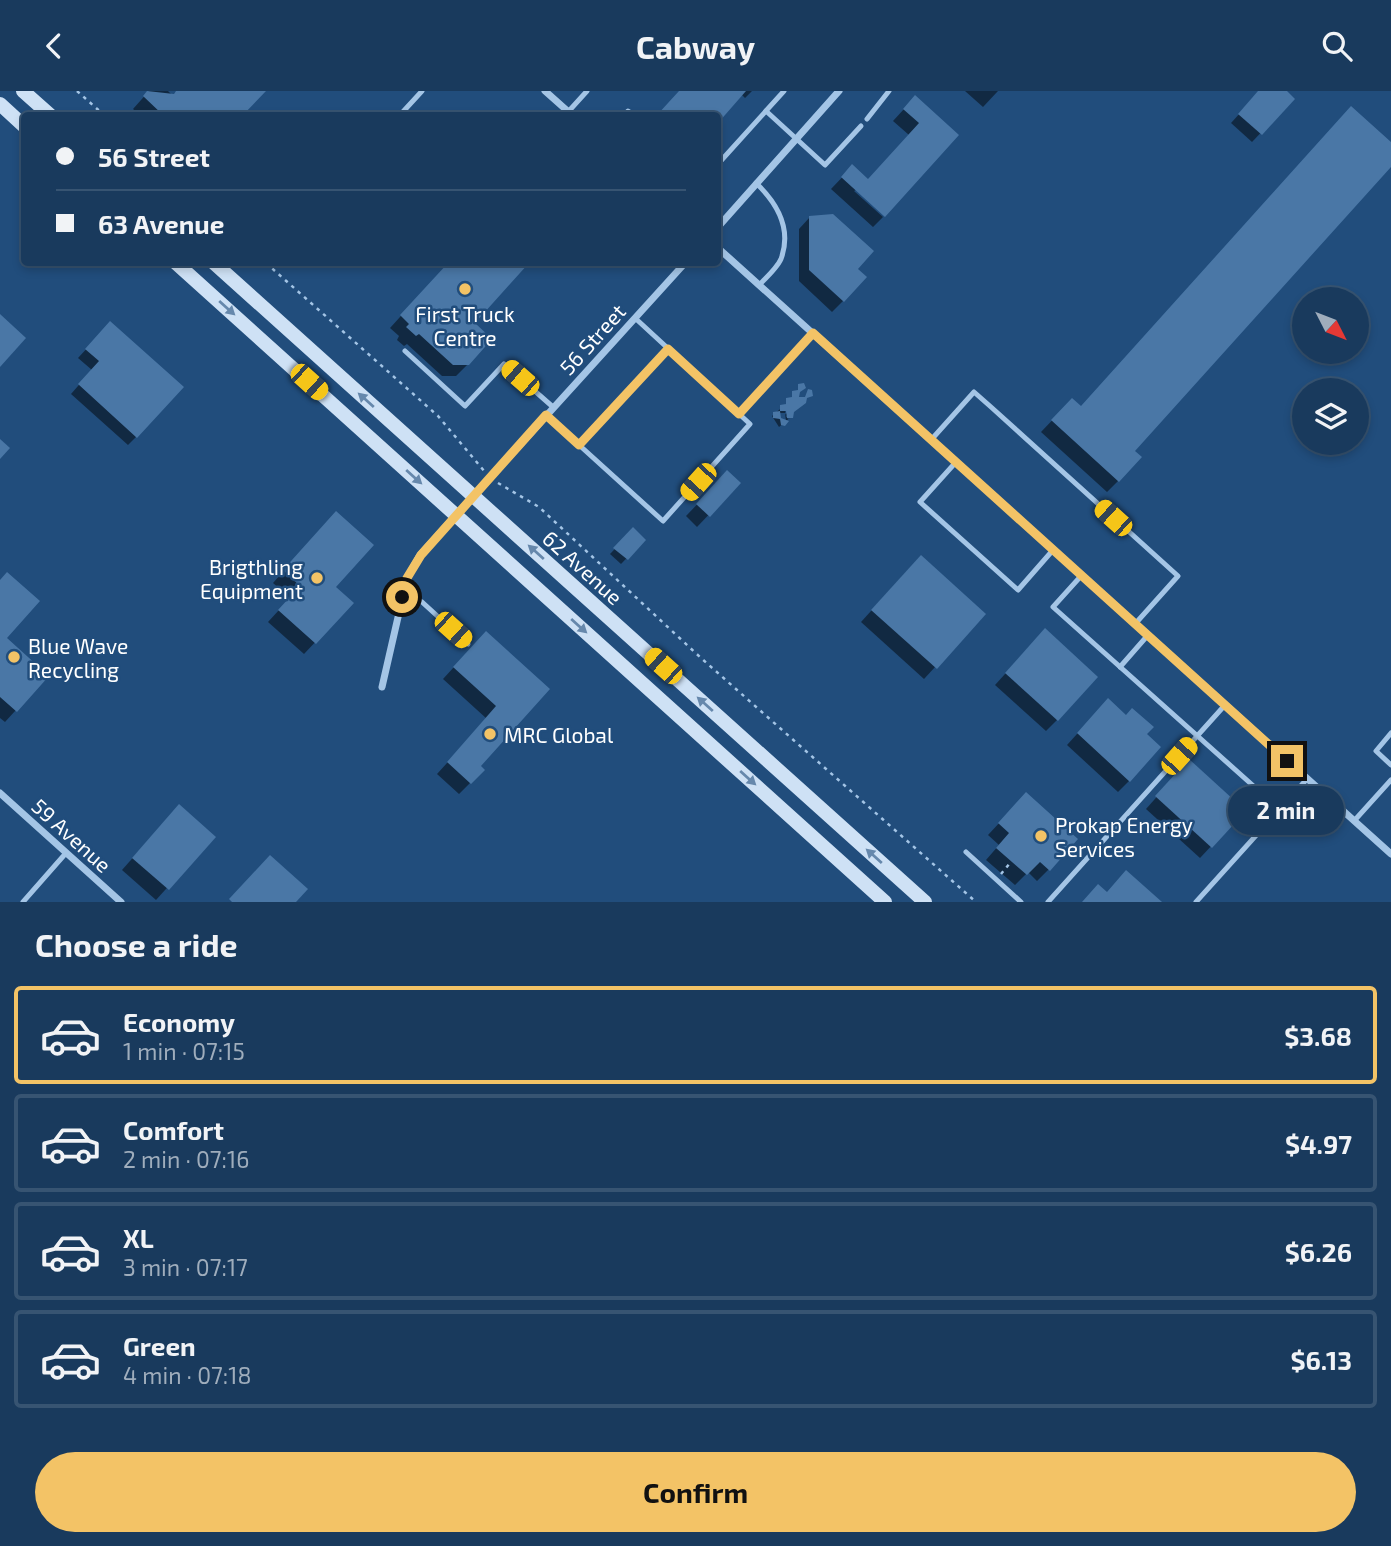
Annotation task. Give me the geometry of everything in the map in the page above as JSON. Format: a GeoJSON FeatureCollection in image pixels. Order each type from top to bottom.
{"type":"FeatureCollection","features":[{"type":"Feature","properties":{"kind":"main road"},"geometry":{"type":"LineString","coordinates":[[23,91],[47,112]]}},
{"type":"Feature","properties":{"kind":"main road"},"geometry":{"type":"LineString","coordinates":[[0,104],[21,123]]}},
{"type":"Feature","properties":{"kind":"main road"},"geometry":{"type":"LineString","coordinates":[[179,266],[885,902]]}},
{"type":"Feature","properties":{"kind":"main road","name":"62 Avenue"},"geometry":{"type":"LineString","coordinates":[[217,266],[925,902]]}},
{"type":"Feature","properties":{"kind":"street"},"geometry":{"type":"LineString","coordinates":[[545,91],[568,112]]}},
{"type":"Feature","properties":{"kind":"street"},"geometry":{"type":"LineString","coordinates":[[721,224],[839,91]]}},
{"type":"Feature","properties":{"kind":"street"},"geometry":{"type":"LineString","coordinates":[[721,251],[1391,854]]}},
{"type":"Feature","properties":{"kind":"street","name":"56 Street"},"geometry":{"type":"LineString","coordinates":[[382,687],[407,578],[421,555],[455,514],[682,266]]}},
{"type":"Feature","properties":{"kind":"street","name":"59 Avenue"},"geometry":{"type":"LineString","coordinates":[[0,793],[121,902]]}},
{"type":"Feature","properties":{"kind":"lane"},"geometry":{"type":"LineString","coordinates":[[403,112],[422,91]]}},
{"type":"Feature","properties":{"kind":"lane"},"geometry":{"type":"LineString","coordinates":[[571,112],[587,91]]}},
{"type":"Feature","properties":{"kind":"lane"},"geometry":{"type":"LineString","coordinates":[[721,161],[784,91]]}},
{"type":"Feature","properties":{"kind":"lane"},"geometry":{"type":"LineString","coordinates":[[867,119],[891,93],[889,91]]}},
{"type":"Feature","properties":{"kind":"lane"},"geometry":{"type":"LineString","coordinates":[[766,111],[825,165],[861,126]]}},
{"type":"Feature","properties":{"kind":"lane"},"geometry":{"type":"LineString","coordinates":[[756,183],[774,201],[785,238],[780,261],[759,285]]}},
{"type":"Feature","properties":{"kind":"lane"},"geometry":{"type":"LineString","coordinates":[[546,415],[663,521],[750,424],[635,318]]}},
{"type":"Feature","properties":{"kind":"lane"},"geometry":{"type":"LineString","coordinates":[[739,414],[813,333]]}},
{"type":"Feature","properties":{"kind":"lane"},"geometry":{"type":"LineString","coordinates":[[579,445],[668,349]]}},
{"type":"Feature","properties":{"kind":"lane"},"geometry":{"type":"LineString","coordinates":[[405,351],[466,406],[504,364],[553,407]]}},
{"type":"Feature","properties":{"kind":"lane"},"geometry":{"type":"LineString","coordinates":[[931,440],[974,392],[1178,576],[1135,624]]}},
{"type":"Feature","properties":{"kind":"lane"},"geometry":{"type":"LineString","coordinates":[[956,462],[920,502],[931,512],[1018,590],[1053,550]]}},
{"type":"Feature","properties":{"kind":"lane"},"geometry":{"type":"LineString","coordinates":[[1081,576],[1053,607],[1268,799]]}},
{"type":"Feature","properties":{"kind":"lane"},"geometry":{"type":"LineString","coordinates":[[402,597],[422,602],[468,644]]}},
{"type":"Feature","properties":{"kind":"lane"},"geometry":{"type":"LineString","coordinates":[[1120,667],[1148,635]]}},
{"type":"Feature","properties":{"kind":"lane"},"geometry":{"type":"LineString","coordinates":[[1048,902],[1225,705]]}},
{"type":"Feature","properties":{"kind":"lane"},"geometry":{"type":"LineString","coordinates":[[1391,733],[1376,751],[1391,765]]}},
{"type":"Feature","properties":{"kind":"lane"},"geometry":{"type":"LineString","coordinates":[[1196,902],[1307,779]]}},
{"type":"Feature","properties":{"kind":"lane"},"geometry":{"type":"LineString","coordinates":[[1354,821],[1391,780]]}},
{"type":"Feature","properties":{"kind":"lane"},"geometry":{"type":"LineString","coordinates":[[966,852],[1021,902]]}},
{"type":"Feature","properties":{"kind":"lane"},"geometry":{"type":"LineString","coordinates":[[23,902],[66,853]]}},
{"type":"Feature","properties":{"kind":"path"},"geometry":{"type":"LineString","coordinates":[[77,91],[101,112]]}},
{"type":"Feature","properties":{"kind":"path"},"geometry":{"type":"LineString","coordinates":[[269,266],[438,416],[457,436],[477,465]]}},
{"type":"Feature","properties":{"kind":"path"},"geometry":{"type":"LineString","coordinates":[[504,489],[539,507],[701,657],[976,902]]}},
{"type":"Feature","properties":{"kind":"path"},"geometry":{"type":"LineString","coordinates":[[996,879],[1010,863]]}},
{"type":"Feature","properties":{"kind":"building"},"geometry":{"type":"Polygon","coordinates":[[[147,91],[174,94],[176,91],[266,91],[246,112],[160,112],[143,96],[147,91]]]}},
{"type":"Feature","properties":{"kind":"building"},"geometry":{"type":"Polygon","coordinates":[[[679,91],[746,91],[721,120],[721,112],[660,112],[679,91]]]}},
{"type":"Feature","properties":{"kind":"building"},"geometry":{"type":"Polygon","coordinates":[[[1258,91],[1287,91],[1295,99],[1262,135],[1238,114],[1258,91]]]}},
{"type":"Feature","properties":{"kind":"building"},"geometry":{"type":"Polygon","coordinates":[[[915,95],[959,135],[885,217],[841,177],[852,164],[868,179],[919,123],[903,109],[915,95]]]}},
{"type":"Feature","properties":{"kind":"building"},"geometry":{"type":"Polygon","coordinates":[[[1351,106],[1391,142],[1391,167],[1135,451],[1142,457],[1119,482],[1051,420],[1072,398],[1081,406],[1351,106]]]}},
{"type":"Feature","properties":{"kind":"building"},"geometry":{"type":"Polygon","coordinates":[[[833,214],[874,251],[858,269],[867,277],[844,302],[809,270],[809,216],[833,214]]]}},
{"type":"Feature","properties":{"kind":"building","name":"First Truck Centre"},"geometry":{"type":"Polygon","coordinates":[[[445,266],[526,266],[475,323],[492,339],[469,365],[453,365],[419,334],[416,336],[406,327],[409,324],[400,315],[445,266]]]}},
{"type":"Feature","properties":{"kind":"building"},"geometry":{"type":"Polygon","coordinates":[[[0,314],[26,338],[0,367],[0,314]]]}},
{"type":"Feature","properties":{"kind":"building"},"geometry":{"type":"Polygon","coordinates":[[[110,321],[184,387],[137,438],[78,384],[99,361],[85,349],[110,321]]]}},
{"type":"Feature","properties":{"kind":"building"},"geometry":{"type":"Polygon","coordinates":[[[804,383],[806,388],[800,392],[799,397],[805,397],[808,389],[812,390],[813,396],[807,398],[806,403],[794,412],[793,418],[787,418],[786,411],[780,411],[780,405],[786,404],[786,398],[792,397],[792,391],[798,390],[798,384],[804,383]]]}},
{"type":"Feature","properties":{"kind":"building"},"geometry":{"type":"Polygon","coordinates":[[[780,411],[781,418],[789,421],[785,426],[781,425],[780,419],[773,418],[773,412],[780,411]]]}},
{"type":"Feature","properties":{"kind":"building"},"geometry":{"type":"Polygon","coordinates":[[[0,439],[10,448],[0,459],[0,439]]]}},
{"type":"Feature","properties":{"kind":"building"},"geometry":{"type":"Polygon","coordinates":[[[727,470],[741,483],[710,517],[696,504],[727,470]]]}},
{"type":"Feature","properties":{"kind":"building","name":"Brigthling Equipment"},"geometry":{"type":"Polygon","coordinates":[[[336,511],[374,545],[336,587],[354,603],[316,644],[278,610],[300,586],[283,570],[336,511]]]}},
{"type":"Feature","properties":{"kind":"building"},"geometry":{"type":"Polygon","coordinates":[[[633,527],[646,540],[628,560],[613,548],[633,527]]]}},
{"type":"Feature","properties":{"kind":"building"},"geometry":{"type":"Polygon","coordinates":[[[921,555],[986,614],[937,669],[871,610],[921,555]]]}},
{"type":"Feature","properties":{"kind":"building","name":"Blue Wave Recycling"},"geometry":{"type":"Polygon","coordinates":[[[7,572],[40,601],[7,638],[49,676],[17,712],[0,697],[0,580],[7,572]]]}},
{"type":"Feature","properties":{"kind":"building"},"geometry":{"type":"Polygon","coordinates":[[[1045,628],[1098,677],[1058,721],[1005,673],[1045,628]]]}},
{"type":"Feature","properties":{"kind":"building","name":"MRC Global"},"geometry":{"type":"Polygon","coordinates":[[[486,631],[550,689],[481,766],[485,770],[471,784],[447,762],[496,706],[453,667],[486,631]]]}},
{"type":"Feature","properties":{"kind":"building"},"geometry":{"type":"Polygon","coordinates":[[[1108,698],[1126,715],[1132,708],[1154,727],[1147,734],[1161,747],[1130,782],[1077,733],[1108,698]]]}},
{"type":"Feature","properties":{"kind":"building"},"geometry":{"type":"Polygon","coordinates":[[[1189,759],[1246,811],[1212,848],[1155,796],[1189,759]]]}},
{"type":"Feature","properties":{"kind":"building","name":"Prokap Energy Services"},"geometry":{"type":"Polygon","coordinates":[[[1026,792],[1078,839],[1050,871],[1040,862],[1027,875],[996,848],[1009,833],[998,823],[1026,792]]]}},
{"type":"Feature","properties":{"kind":"building"},"geometry":{"type":"Polygon","coordinates":[[[179,804],[216,837],[169,890],[132,858],[179,804]]]}},
{"type":"Feature","properties":{"kind":"building"},"geometry":{"type":"Polygon","coordinates":[[[270,855],[308,889],[296,902],[232,902],[229,899],[270,855]]]}},
{"type":"Feature","properties":{"kind":"building"},"geometry":{"type":"Polygon","coordinates":[[[1126,870],[1162,902],[1082,902],[1098,884],[1107,892],[1126,870]]]}},
{"type":"Feature","properties":{"kind":"place","name":"First Truck Centre"},"geometry":{"type":"Point","coordinates":[465,289]}},
{"type":"Feature","properties":{"kind":"place","name":"Brigthling Equipment"},"geometry":{"type":"Point","coordinates":[317,578]}},
{"type":"Feature","properties":{"kind":"place","name":"Blue Wave Recycling"},"geometry":{"type":"Point","coordinates":[14,657]}},
{"type":"Feature","properties":{"kind":"place","name":"MRC Global"},"geometry":{"type":"Point","coordinates":[490,734]}},
{"type":"Feature","properties":{"kind":"place","name":"Prokap Energy Services"},"geometry":{"type":"Point","coordinates":[1041,836]}},
{"type":"Feature","properties":{"kind":"route"},"geometry":{"type":"LineString","coordinates":[[402,597],[407,578],[421,555],[546,415],[579,445],[668,349],[739,414],[813,333],[1287,761]]}}]}
